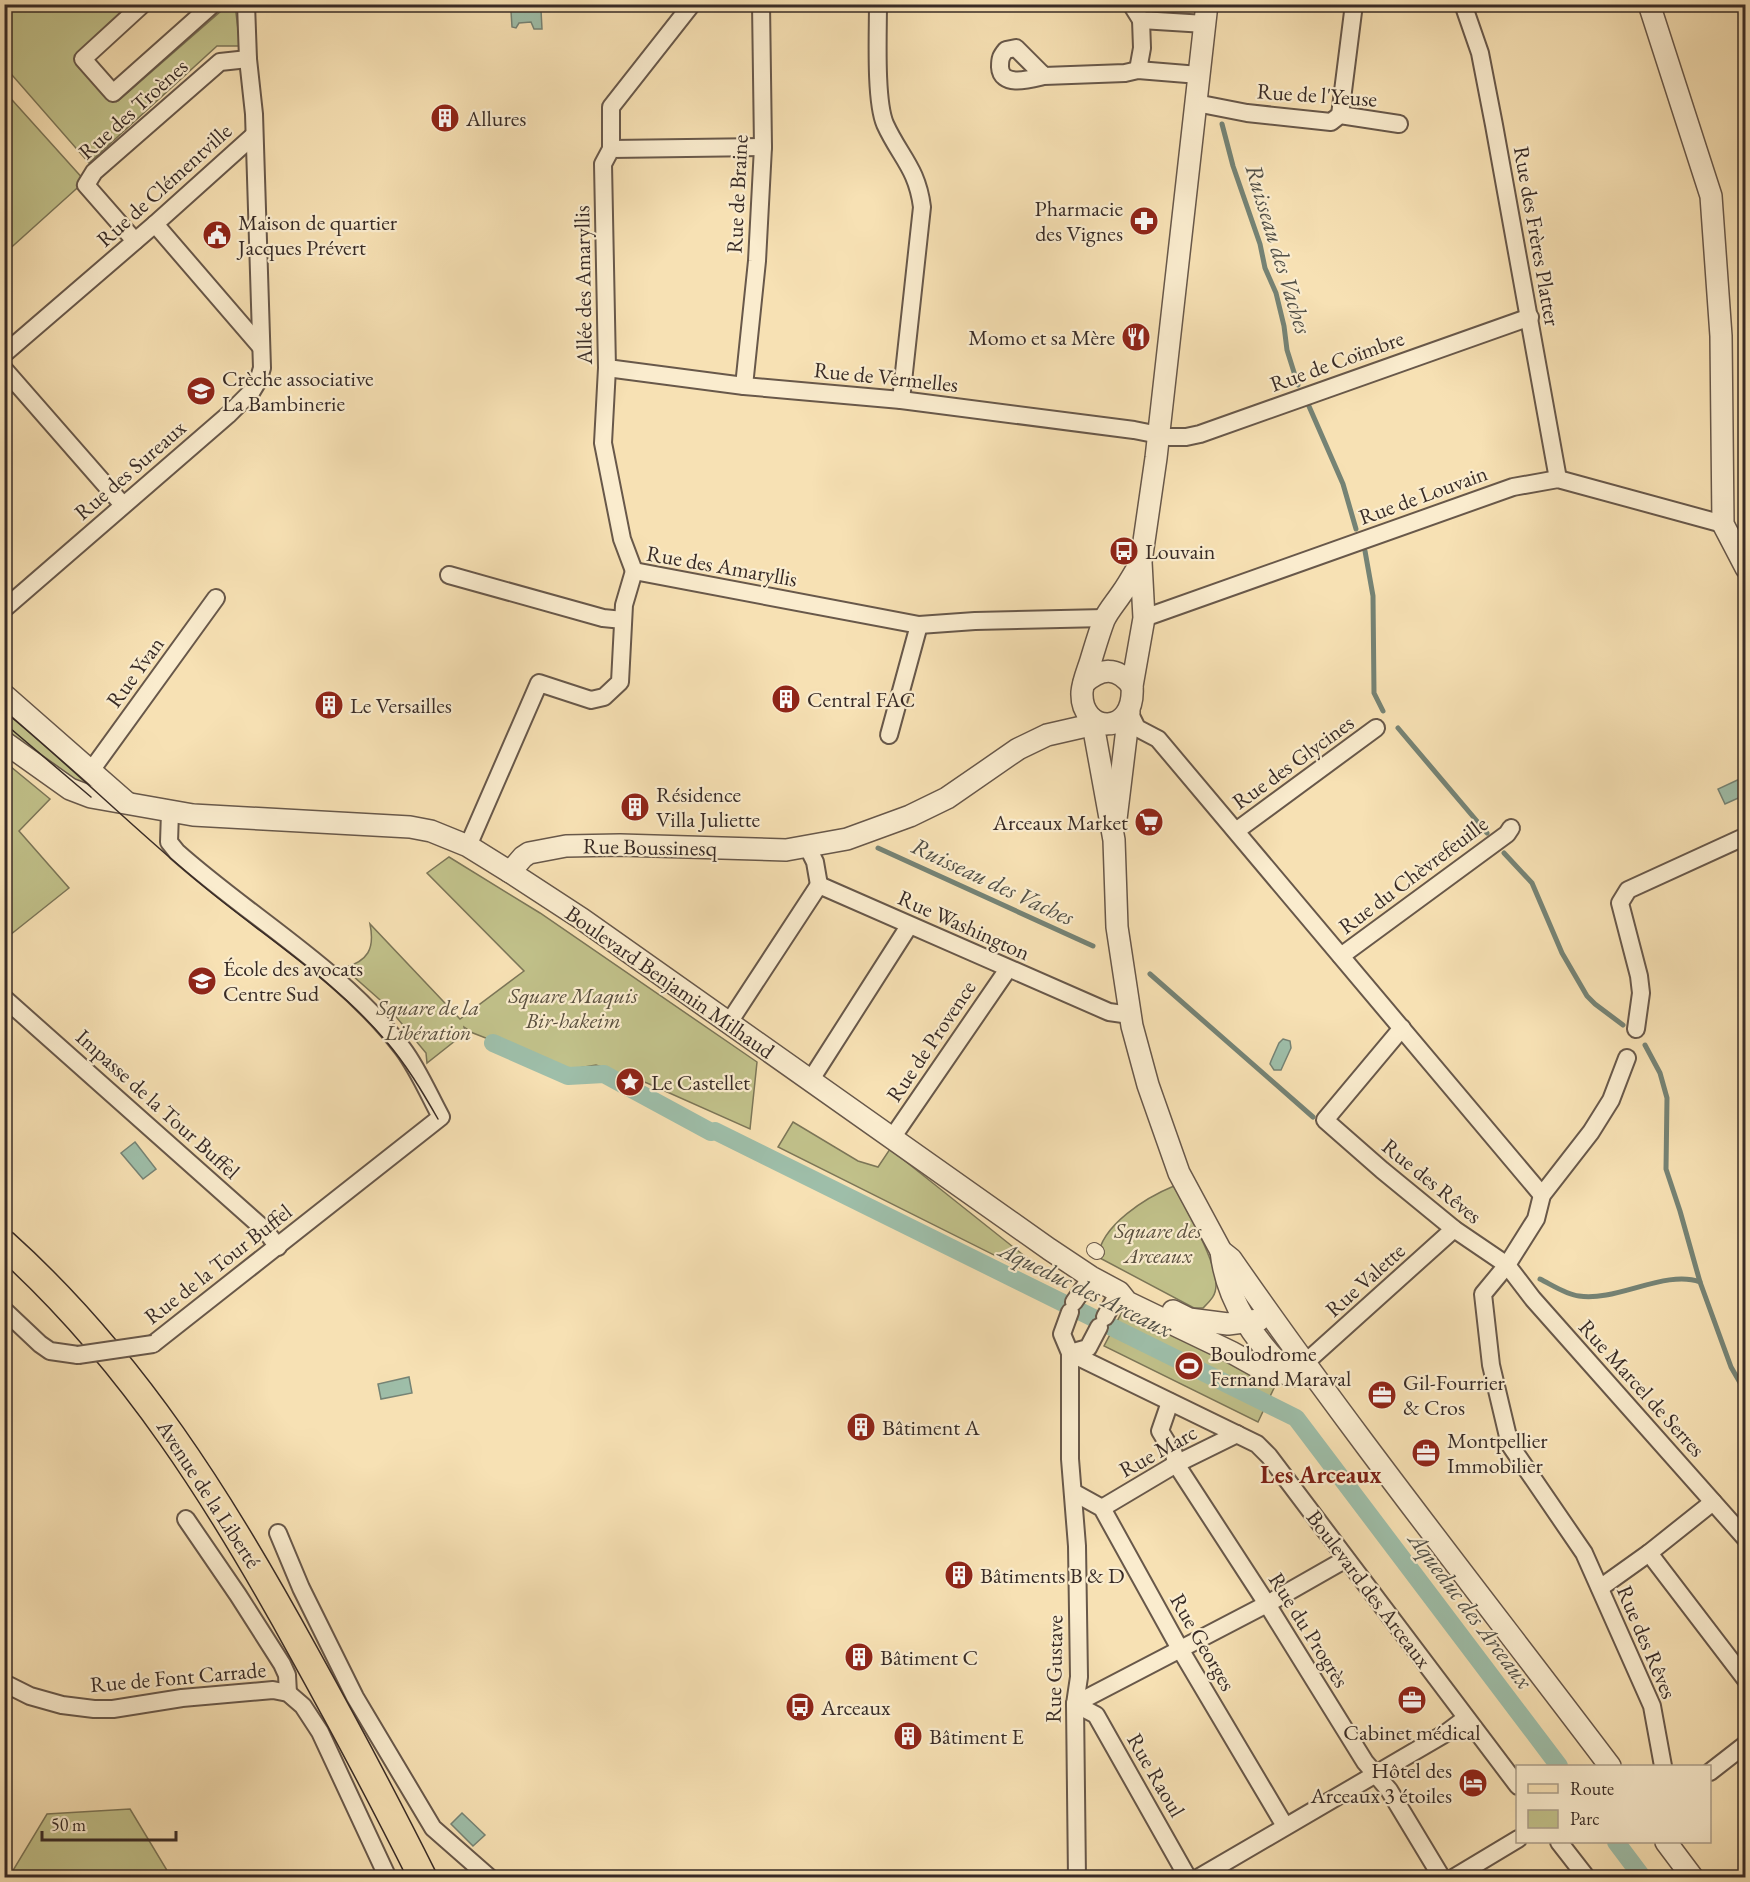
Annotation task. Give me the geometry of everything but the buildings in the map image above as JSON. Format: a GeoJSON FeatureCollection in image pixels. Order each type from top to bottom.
{"type":"FeatureCollection","features":[{"type":"Feature","properties":{"kind":"main road","name":"Avenue de la Liberté"},"geometry":{"type":"LineString","coordinates":[[4,1244],[41,1277],[95,1335],[148,1401],[213,1495],[264,1580],[371,1774],[423,1878]]}},
{"type":"Feature","properties":{"kind":"main road","name":"Avenue de la Liberté"},"geometry":{"type":"LineString","coordinates":[[371,1774],[434,1878]]}},
{"type":"Feature","properties":{"kind":"street"},"geometry":{"type":"LineString","coordinates":[[143,4],[83,59],[113,93],[213,4]]}},
{"type":"Feature","properties":{"kind":"street","name":"Rue de Clémentville"},"geometry":{"type":"LineString","coordinates":[[4,354],[254,136],[246,4]]}},
{"type":"Feature","properties":{"kind":"street","name":"Allée des Amaryllis"},"geometry":{"type":"LineString","coordinates":[[634,571],[622,539],[603,443],[607,368],[603,164],[611,149],[611,107],[692,4]]}},
{"type":"Feature","properties":{"kind":"street","name":"Rue de Braine"},"geometry":{"type":"LineString","coordinates":[[744,386],[757,261],[763,147],[761,4]]}},
{"type":"Feature","properties":{"kind":"street"},"geometry":{"type":"LineString","coordinates":[[878,4],[880,97],[885,123],[912,169],[920,191],[922,207],[901,400]]}},
{"type":"Feature","properties":{"kind":"street"},"geometry":{"type":"LineString","coordinates":[[1131,4],[1141,20],[1142,48],[1138,70]]}},
{"type":"Feature","properties":{"kind":"street"},"geometry":{"type":"LineString","coordinates":[[1340,115],[1354,4]]}},
{"type":"Feature","properties":{"kind":"street","name":"Rue des Frères Platter"},"geometry":{"type":"LineString","coordinates":[[1463,4],[1480,53],[1558,479]]}},
{"type":"Feature","properties":{"kind":"street"},"geometry":{"type":"LineString","coordinates":[[1649,4],[1711,196],[1721,336],[1723,524],[1746,568]]}},
{"type":"Feature","properties":{"kind":"street"},"geometry":{"type":"LineString","coordinates":[[1114,840],[1133,695],[1132,686],[1144,618],[1141,562],[1159,434],[1206,14],[1141,20]]}},
{"type":"Feature","properties":{"kind":"street","name":"Rue des Troènes"},"geometry":{"type":"LineString","coordinates":[[135,242],[86,185],[94,172],[220,62],[248,59]]}},
{"type":"Feature","properties":{"kind":"street"},"geometry":{"type":"LineString","coordinates":[[1044,76],[1125,74],[1138,70],[1199,75]]}},
{"type":"Feature","properties":{"kind":"street","name":"Rue de l'Yeuse"},"geometry":{"type":"LineString","coordinates":[[1196,103],[1247,113],[1330,122],[1340,115],[1399,124]]}},
{"type":"Feature","properties":{"kind":"street","name":"Rue des Sureaux"},"geometry":{"type":"LineString","coordinates":[[4,609],[228,415],[252,391],[258,381],[262,368],[254,136]]}},
{"type":"Feature","properties":{"kind":"street"},"geometry":{"type":"LineString","coordinates":[[611,149],[763,147]]}},
{"type":"Feature","properties":{"kind":"street"},"geometry":{"type":"LineString","coordinates":[[155,224],[261,347]]}},
{"type":"Feature","properties":{"kind":"street","name":"Rue de Coïmbre"},"geometry":{"type":"LineString","coordinates":[[1159,434],[1180,438],[1200,434],[1530,317]]}},
{"type":"Feature","properties":{"kind":"street","name":"Rue de Vermelles"},"geometry":{"type":"LineString","coordinates":[[607,368],[744,386],[901,400],[1159,434]]}},
{"type":"Feature","properties":{"kind":"street"},"geometry":{"type":"LineString","coordinates":[[4,369],[123,505]]}},
{"type":"Feature","properties":{"kind":"street","name":"Rue de Louvain"},"geometry":{"type":"LineString","coordinates":[[1144,618],[1513,487],[1535,482],[1558,479],[1723,524]]}},
{"type":"Feature","properties":{"kind":"street"},"geometry":{"type":"LineString","coordinates":[[1141,562],[1105,618],[1084,683],[1083,703],[1092,719],[1114,840],[1117,927],[1130,1015],[1148,1085],[1179,1173],[1221,1251],[1227,1279],[1245,1321],[1254,1335],[1298,1369],[1335,1404],[1608,1765]]}},
{"type":"Feature","properties":{"kind":"street","name":"Rue des Amaryllis"},"geometry":{"type":"LineString","coordinates":[[468,846],[539,683],[591,700],[604,697],[620,682],[624,605],[634,571],[919,625],[975,621],[1105,618]]}},
{"type":"Feature","properties":{"kind":"street"},"geometry":{"type":"LineString","coordinates":[[449,575],[603,618],[623,620]]}},
{"type":"Feature","properties":{"kind":"street","name":"Rue Yvan"},"geometry":{"type":"LineString","coordinates":[[90,772],[216,598]]}},
{"type":"Feature","properties":{"kind":"street"},"geometry":{"type":"LineString","coordinates":[[889,735],[919,625]]}},
{"type":"Feature","properties":{"kind":"street"},"geometry":{"type":"LineString","coordinates":[[1084,683],[1094,674],[1112,671],[1121,675],[1132,686]]}},
{"type":"Feature","properties":{"kind":"street"},"geometry":{"type":"LineString","coordinates":[[4,695],[126,802]]}},
{"type":"Feature","properties":{"kind":"street"},"geometry":{"type":"LineString","coordinates":[[1092,719],[1110,724],[1119,721],[1129,712]]}},
{"type":"Feature","properties":{"kind":"street"},"geometry":{"type":"LineString","coordinates":[[1129,712],[1137,728],[1158,739],[1542,1195]]}},
{"type":"Feature","properties":{"kind":"street","name":"Rue Boussinesq"},"geometry":{"type":"LineString","coordinates":[[510,872],[523,856],[529,853],[566,846],[620,845],[786,850],[808,848],[847,839],[910,816],[961,789],[1018,749],[1047,735],[1082,727],[1092,719]]}},
{"type":"Feature","properties":{"kind":"street","name":"Rue des Glycines"},"geometry":{"type":"LineString","coordinates":[[1236,831],[1376,728]]}},
{"type":"Feature","properties":{"kind":"street","name":"Boulevard Benjamin Milhaud"},"geometry":{"type":"LineString","coordinates":[[4,742],[70,789],[91,797],[170,812],[390,824],[431,831],[468,846],[582,920],[1091,1277],[1119,1292],[1127,1302],[1258,1367],[1298,1369]]}},
{"type":"Feature","properties":{"kind":"street","name":"Rue de la Tour Buffel"},"geometry":{"type":"LineString","coordinates":[[4,1310],[50,1351],[78,1355],[153,1344],[441,1117],[405,1052],[360,1000],[177,852],[169,842],[170,812]]}},
{"type":"Feature","properties":{"kind":"street","name":"Rue du Chèvrefeuille"},"geometry":{"type":"LineString","coordinates":[[1341,956],[1507,834],[1511,828]]}},
{"type":"Feature","properties":{"kind":"street"},"geometry":{"type":"LineString","coordinates":[[1636,1029],[1641,993],[1639,976],[1620,903],[1628,890],[1746,836]]}},
{"type":"Feature","properties":{"kind":"street"},"geometry":{"type":"LineString","coordinates":[[728,1024],[819,885],[815,862],[808,848]]}},
{"type":"Feature","properties":{"kind":"street","name":"Rue Washington"},"geometry":{"type":"LineString","coordinates":[[819,885],[1109,1012],[1130,1015]]}},
{"type":"Feature","properties":{"kind":"street"},"geometry":{"type":"LineString","coordinates":[[810,1081],[909,926]]}},
{"type":"Feature","properties":{"kind":"street","name":"Rue de Provence"},"geometry":{"type":"LineString","coordinates":[[892,1138],[1008,969]]}},
{"type":"Feature","properties":{"kind":"street","name":"Impasse de la Tour Buffel"},"geometry":{"type":"LineString","coordinates":[[4,998],[265,1230],[279,1246]]}},
{"type":"Feature","properties":{"kind":"street","name":"Rue des Rêves"},"geometry":{"type":"LineString","coordinates":[[1402,1028],[1325,1120],[1454,1229],[1507,1265],[1483,1294],[1491,1365],[1510,1445],[1584,1553],[1652,1707],[1663,1765]]}},
{"type":"Feature","properties":{"kind":"street"},"geometry":{"type":"LineString","coordinates":[[1507,1265],[1536,1219],[1542,1195],[1591,1132],[1611,1100],[1627,1058]]}},
{"type":"Feature","properties":{"kind":"street","name":"Rue Valette"},"geometry":{"type":"LineString","coordinates":[[1298,1369],[1454,1229]]}},
{"type":"Feature","properties":{"kind":"street"},"geometry":{"type":"LineString","coordinates":[[1221,1251],[1231,1259],[1274,1321],[1298,1369]]}},
{"type":"Feature","properties":{"kind":"street","name":"Rue Marcel de Serres"},"geometry":{"type":"LineString","coordinates":[[1507,1265],[1533,1299],[1746,1539]]}},
{"type":"Feature","properties":{"kind":"street","name":"Rue Gustave"},"geometry":{"type":"LineString","coordinates":[[1077,1878],[1075,1704],[1079,1677],[1079,1653],[1077,1546],[1070,1459],[1068,1378],[1070,1353],[1062,1334],[1072,1307],[1091,1277]]}},
{"type":"Feature","properties":{"kind":"street"},"geometry":{"type":"LineString","coordinates":[[1070,1353],[1088,1348],[1119,1292]]}},
{"type":"Feature","properties":{"kind":"street","name":"Boulevard Benjamin Milhaud"},"geometry":{"type":"LineString","coordinates":[[1119,1292],[1131,1292],[1189,1319],[1228,1324],[1245,1321],[1274,1321]]}},
{"type":"Feature","properties":{"kind":"street","name":"Boulevard des Arceaux"},"geometry":{"type":"LineString","coordinates":[[1070,1353],[1257,1444],[1269,1456],[1516,1783]]}},
{"type":"Feature","properties":{"kind":"street","name":"Rue du Progrès"},"geometry":{"type":"LineString","coordinates":[[1170,1402],[1160,1431],[1174,1455],[1176,1464],[1267,1604],[1365,1762],[1389,1790],[1442,1878]]}},
{"type":"Feature","properties":{"kind":"street","name":"Rue Marc"},"geometry":{"type":"LineString","coordinates":[[1102,1508],[1176,1464],[1237,1434]]}},
{"type":"Feature","properties":{"kind":"street"},"geometry":{"type":"LineString","coordinates":[[1073,1492],[1102,1508]]}},
{"type":"Feature","properties":{"kind":"street"},"geometry":{"type":"LineString","coordinates":[[1600,1588],[1649,1554],[1713,1502]]}},
{"type":"Feature","properties":{"kind":"street","name":"Rue Georges"},"geometry":{"type":"LineString","coordinates":[[1102,1508],[1180,1649],[1285,1826]]}},
{"type":"Feature","properties":{"kind":"street"},"geometry":{"type":"LineString","coordinates":[[186,1519],[282,1664],[287,1675],[288,1693],[303,1706],[320,1732],[388,1878]]}},
{"type":"Feature","properties":{"kind":"street"},"geometry":{"type":"LineString","coordinates":[[278,1533],[301,1588],[355,1697],[433,1828],[490,1878]]}},
{"type":"Feature","properties":{"kind":"street"},"geometry":{"type":"LineString","coordinates":[[1649,1554],[1746,1680]]}},
{"type":"Feature","properties":{"kind":"street"},"geometry":{"type":"LineString","coordinates":[[1075,1704],[1267,1604],[1346,1559]]}},
{"type":"Feature","properties":{"kind":"street","name":"Rue de Font Carrade"},"geometry":{"type":"LineString","coordinates":[[4,1683],[30,1696],[62,1705],[94,1709],[113,1709],[182,1698],[273,1690],[288,1693]]}},
{"type":"Feature","properties":{"kind":"street","name":"Rue Raoul"},"geometry":{"type":"LineString","coordinates":[[1075,1704],[1096,1715],[1188,1878]]}},
{"type":"Feature","properties":{"kind":"street"},"geometry":{"type":"LineString","coordinates":[[1198,1878],[1446,1733],[1466,1718]]}},
{"type":"Feature","properties":{"kind":"street"},"geometry":{"type":"LineString","coordinates":[[1711,1771],[1746,1744]]}},
{"type":"Feature","properties":{"kind":"street"},"geometry":{"type":"LineString","coordinates":[[1453,1878],[1516,1840]]}},
{"type":"Feature","properties":{"kind":"street"},"geometry":{"type":"LineString","coordinates":[[1561,1843],[1587,1878]]}},
{"type":"Feature","properties":{"kind":"street"},"geometry":{"type":"LineString","coordinates":[[1667,1843],[1693,1878]]}},
{"type":"Feature","properties":{"kind":"green space"},"geometry":{"type":"Polygon","coordinates":[[[4,5],[129,5],[76,55],[118,101],[228,5],[235,5],[240,46],[217,46],[89,163],[5,67],[4,5]]]}},
{"type":"Feature","properties":{"kind":"green space"},"geometry":{"type":"Polygon","coordinates":[[[4,91],[85,181],[5,253],[4,253],[4,91]]]}},
{"type":"Feature","properties":{"kind":"green space"},"geometry":{"type":"Polygon","coordinates":[[[4,702],[109,797],[88,791],[5,736],[4,702]]]}},
{"type":"Feature","properties":{"kind":"green space"},"geometry":{"type":"Polygon","coordinates":[[[5,762],[50,799],[19,831],[69,888],[5,939],[5,762]]]}},
{"type":"Feature","properties":{"kind":"green space","name":"Square Maquis Bir-hakeim"},"geometry":{"type":"Polygon","coordinates":[[[449,857],[540,913],[757,1062],[750,1129],[647,1083],[596,1065],[567,1070],[473,1033],[464,1027],[465,1033],[427,1063],[426,1053],[388,1007],[344,968],[359,962],[368,953],[371,940],[370,924],[460,1019],[524,971],[427,873],[449,857]]]}},
{"type":"Feature","properties":{"kind":"green space"},"geometry":{"type":"Polygon","coordinates":[[[793,1122],[858,1161],[878,1167],[890,1149],[1027,1258],[1022,1269],[778,1147],[793,1122]]]}},
{"type":"Feature","properties":{"kind":"green space","name":"Square des Arceaux"},"geometry":{"type":"Polygon","coordinates":[[[1174,1186],[1200,1235],[1215,1275],[1215,1292],[1203,1308],[1194,1308],[1098,1257],[1101,1245],[1116,1223],[1151,1197],[1174,1186]]]}},
{"type":"Feature","properties":{"kind":"green space","name":"Boulodrome Fernand Maraval"},"geometry":{"type":"Polygon","coordinates":[[[1123,1310],[1275,1386],[1258,1422],[1104,1346],[1123,1310]]]}},
{"type":"Feature","properties":{"kind":"green space"},"geometry":{"type":"Polygon","coordinates":[[[130,1809],[171,1877],[9,1877],[47,1814],[130,1809]]]}},
{"type":"Feature","properties":{"kind":"shaded area"},"geometry":{"type":"Polygon","coordinates":[[[541,10],[542,29],[534,29],[531,22],[519,23],[516,28],[512,27],[511,11],[541,10]]]}},
{"type":"Feature","properties":{"kind":"shaded area"},"geometry":{"type":"Polygon","coordinates":[[[1744,777],[1745,795],[1725,804],[1718,789],[1744,777]]]}},
{"type":"Feature","properties":{"kind":"shaded area"},"geometry":{"type":"Polygon","coordinates":[[[1283,1039],[1290,1041],[1291,1048],[1281,1070],[1274,1070],[1270,1064],[1283,1039]]]}},
{"type":"Feature","properties":{"kind":"shaded area"},"geometry":{"type":"Polygon","coordinates":[[[135,1142],[156,1169],[143,1179],[121,1153],[135,1142]]]}},
{"type":"Feature","properties":{"kind":"shaded area"},"geometry":{"type":"Polygon","coordinates":[[[409,1377],[412,1393],[381,1399],[378,1384],[409,1377]]]}},
{"type":"Feature","properties":{"kind":"shaded area"},"geometry":{"type":"Polygon","coordinates":[[[462,1813],[485,1835],[473,1846],[451,1824],[462,1813]]]}},
{"type":"Feature","properties":{"kind":"waterway","name":"Ruisseau des Vaches"},"geometry":{"type":"LineString","coordinates":[[1222,124],[1233,166],[1260,244],[1265,268],[1276,293],[1287,350],[1298,385]]}},
{"type":"Feature","properties":{"kind":"waterway","name":"Ruisseau des Vaches"},"geometry":{"type":"LineString","coordinates":[[1308,404],[1343,484],[1356,529]]}},
{"type":"Feature","properties":{"kind":"waterway","name":"Ruisseau des Vaches"},"geometry":{"type":"LineString","coordinates":[[1365,551],[1373,596],[1374,693],[1383,711]]}},
{"type":"Feature","properties":{"kind":"waterway","name":"Ruisseau des Vaches"},"geometry":{"type":"LineString","coordinates":[[1398,728],[1487,833]]}},
{"type":"Feature","properties":{"kind":"waterway","name":"Ruisseau des Vaches"},"geometry":{"type":"LineString","coordinates":[[878,848],[1093,946]]}},
{"type":"Feature","properties":{"kind":"waterway","name":"Ruisseau des Vaches"},"geometry":{"type":"LineString","coordinates":[[1504,853],[1532,883],[1562,953],[1587,996],[1623,1025]]}},
{"type":"Feature","properties":{"kind":"waterway","name":"Ruisseau des Vaches"},"geometry":{"type":"LineString","coordinates":[[1150,974],[1313,1117]]}},
{"type":"Feature","properties":{"kind":"waterway","name":"Aqueduc des Arceaux"},"geometry":{"type":"LineString","coordinates":[[493,1043],[568,1076],[604,1074],[711,1132],[715,1131],[1296,1418],[1558,1765]]}},
{"type":"Feature","properties":{"kind":"waterway","name":"Ruisseau des Vaches"},"geometry":{"type":"LineString","coordinates":[[1645,1045],[1660,1073],[1667,1098],[1666,1169],[1700,1282],[1731,1367],[1746,1393]]}},
{"type":"Feature","properties":{"kind":"waterway","name":"Ruisseau des Vaches"},"geometry":{"type":"LineString","coordinates":[[1540,1279],[1570,1294],[1593,1297],[1657,1282],[1687,1279],[1700,1282]]}},
{"type":"Feature","properties":{"kind":"waterway","name":"Aqueduc des Arceaux"},"geometry":{"type":"LineString","coordinates":[[1617,1843],[1643,1878]]}},
{"type":"Feature","properties":{"kind":"tram line"},"geometry":{"type":"LineString","coordinates":[[4,711],[177,864],[343,997],[393,1049],[438,1119]]}},
{"type":"Feature","properties":{"kind":"tram line"},"geometry":{"type":"LineString","coordinates":[[4,723],[91,797]]}},
{"type":"Feature","properties":{"kind":"place","name":"Allures"},"geometry":{"type":"Point","coordinates":[445,118]}},
{"type":"Feature","properties":{"kind":"place","name":"Pharmacie des Vignes"},"geometry":{"type":"Point","coordinates":[1144,221]}},
{"type":"Feature","properties":{"kind":"place","name":"Maison de quartier Jacques Prévert"},"geometry":{"type":"Point","coordinates":[217,235]}},
{"type":"Feature","properties":{"kind":"place","name":"Momo et sa Mère"},"geometry":{"type":"Point","coordinates":[1136,337]}},
{"type":"Feature","properties":{"kind":"place","name":"Crèche associative La Bambinerie"},"geometry":{"type":"Point","coordinates":[201,391]}},
{"type":"Feature","properties":{"kind":"place","name":"Louvain"},"geometry":{"type":"Point","coordinates":[1124,551]}},
{"type":"Feature","properties":{"kind":"place","name":"Central FAC"},"geometry":{"type":"Point","coordinates":[786,699]}},
{"type":"Feature","properties":{"kind":"place","name":"Le Versailles"},"geometry":{"type":"Point","coordinates":[329,705]}},
{"type":"Feature","properties":{"kind":"place","name":"Résidence Villa Juliette"},"geometry":{"type":"Point","coordinates":[635,807]}},
{"type":"Feature","properties":{"kind":"place","name":"Arceaux Market"},"geometry":{"type":"Point","coordinates":[1149,822]}},
{"type":"Feature","properties":{"kind":"place","name":"École des avocats Centre Sud"},"geometry":{"type":"Point","coordinates":[202,981]}},
{"type":"Feature","properties":{"kind":"place","name":"Le Castellet"},"geometry":{"type":"Point","coordinates":[630,1082]}},
{"type":"Feature","properties":{"kind":"place","name":"Boulodrome Fernand Maraval"},"geometry":{"type":"Point","coordinates":[1189,1366]}},
{"type":"Feature","properties":{"kind":"place","name":"Gil-Fourrier & Cros"},"geometry":{"type":"Point","coordinates":[1382,1395]}},
{"type":"Feature","properties":{"kind":"place","name":"Bâtiment A"},"geometry":{"type":"Point","coordinates":[861,1427]}},
{"type":"Feature","properties":{"kind":"place","name":"Montpellier Immobilier"},"geometry":{"type":"Point","coordinates":[1426,1453]}},
{"type":"Feature","properties":{"kind":"place","name":"Bâtiments B & D"},"geometry":{"type":"Point","coordinates":[959,1575]}},
{"type":"Feature","properties":{"kind":"place","name":"Bâtiment C"},"geometry":{"type":"Point","coordinates":[859,1657]}},
{"type":"Feature","properties":{"kind":"place","name":"Cabinet médical"},"geometry":{"type":"Point","coordinates":[1412,1700]}},
{"type":"Feature","properties":{"kind":"place","name":"Arceaux"},"geometry":{"type":"Point","coordinates":[800,1707]}},
{"type":"Feature","properties":{"kind":"place","name":"Bâtiment E"},"geometry":{"type":"Point","coordinates":[908,1736]}},
{"type":"Feature","properties":{"kind":"place","name":"Hôtel des Arceaux 3 étoiles"},"geometry":{"type":"Point","coordinates":[1473,1783]}},
{"type":"Feature","properties":{"kind":"district","name":"Les Arceaux"},"geometry":{"type":"Point","coordinates":[1321,1474]}},
{"type":"Feature","properties":{"kind":"park label","name":"Square de la Libération"},"geometry":{"type":"Point","coordinates":[428,1020]}}]}
